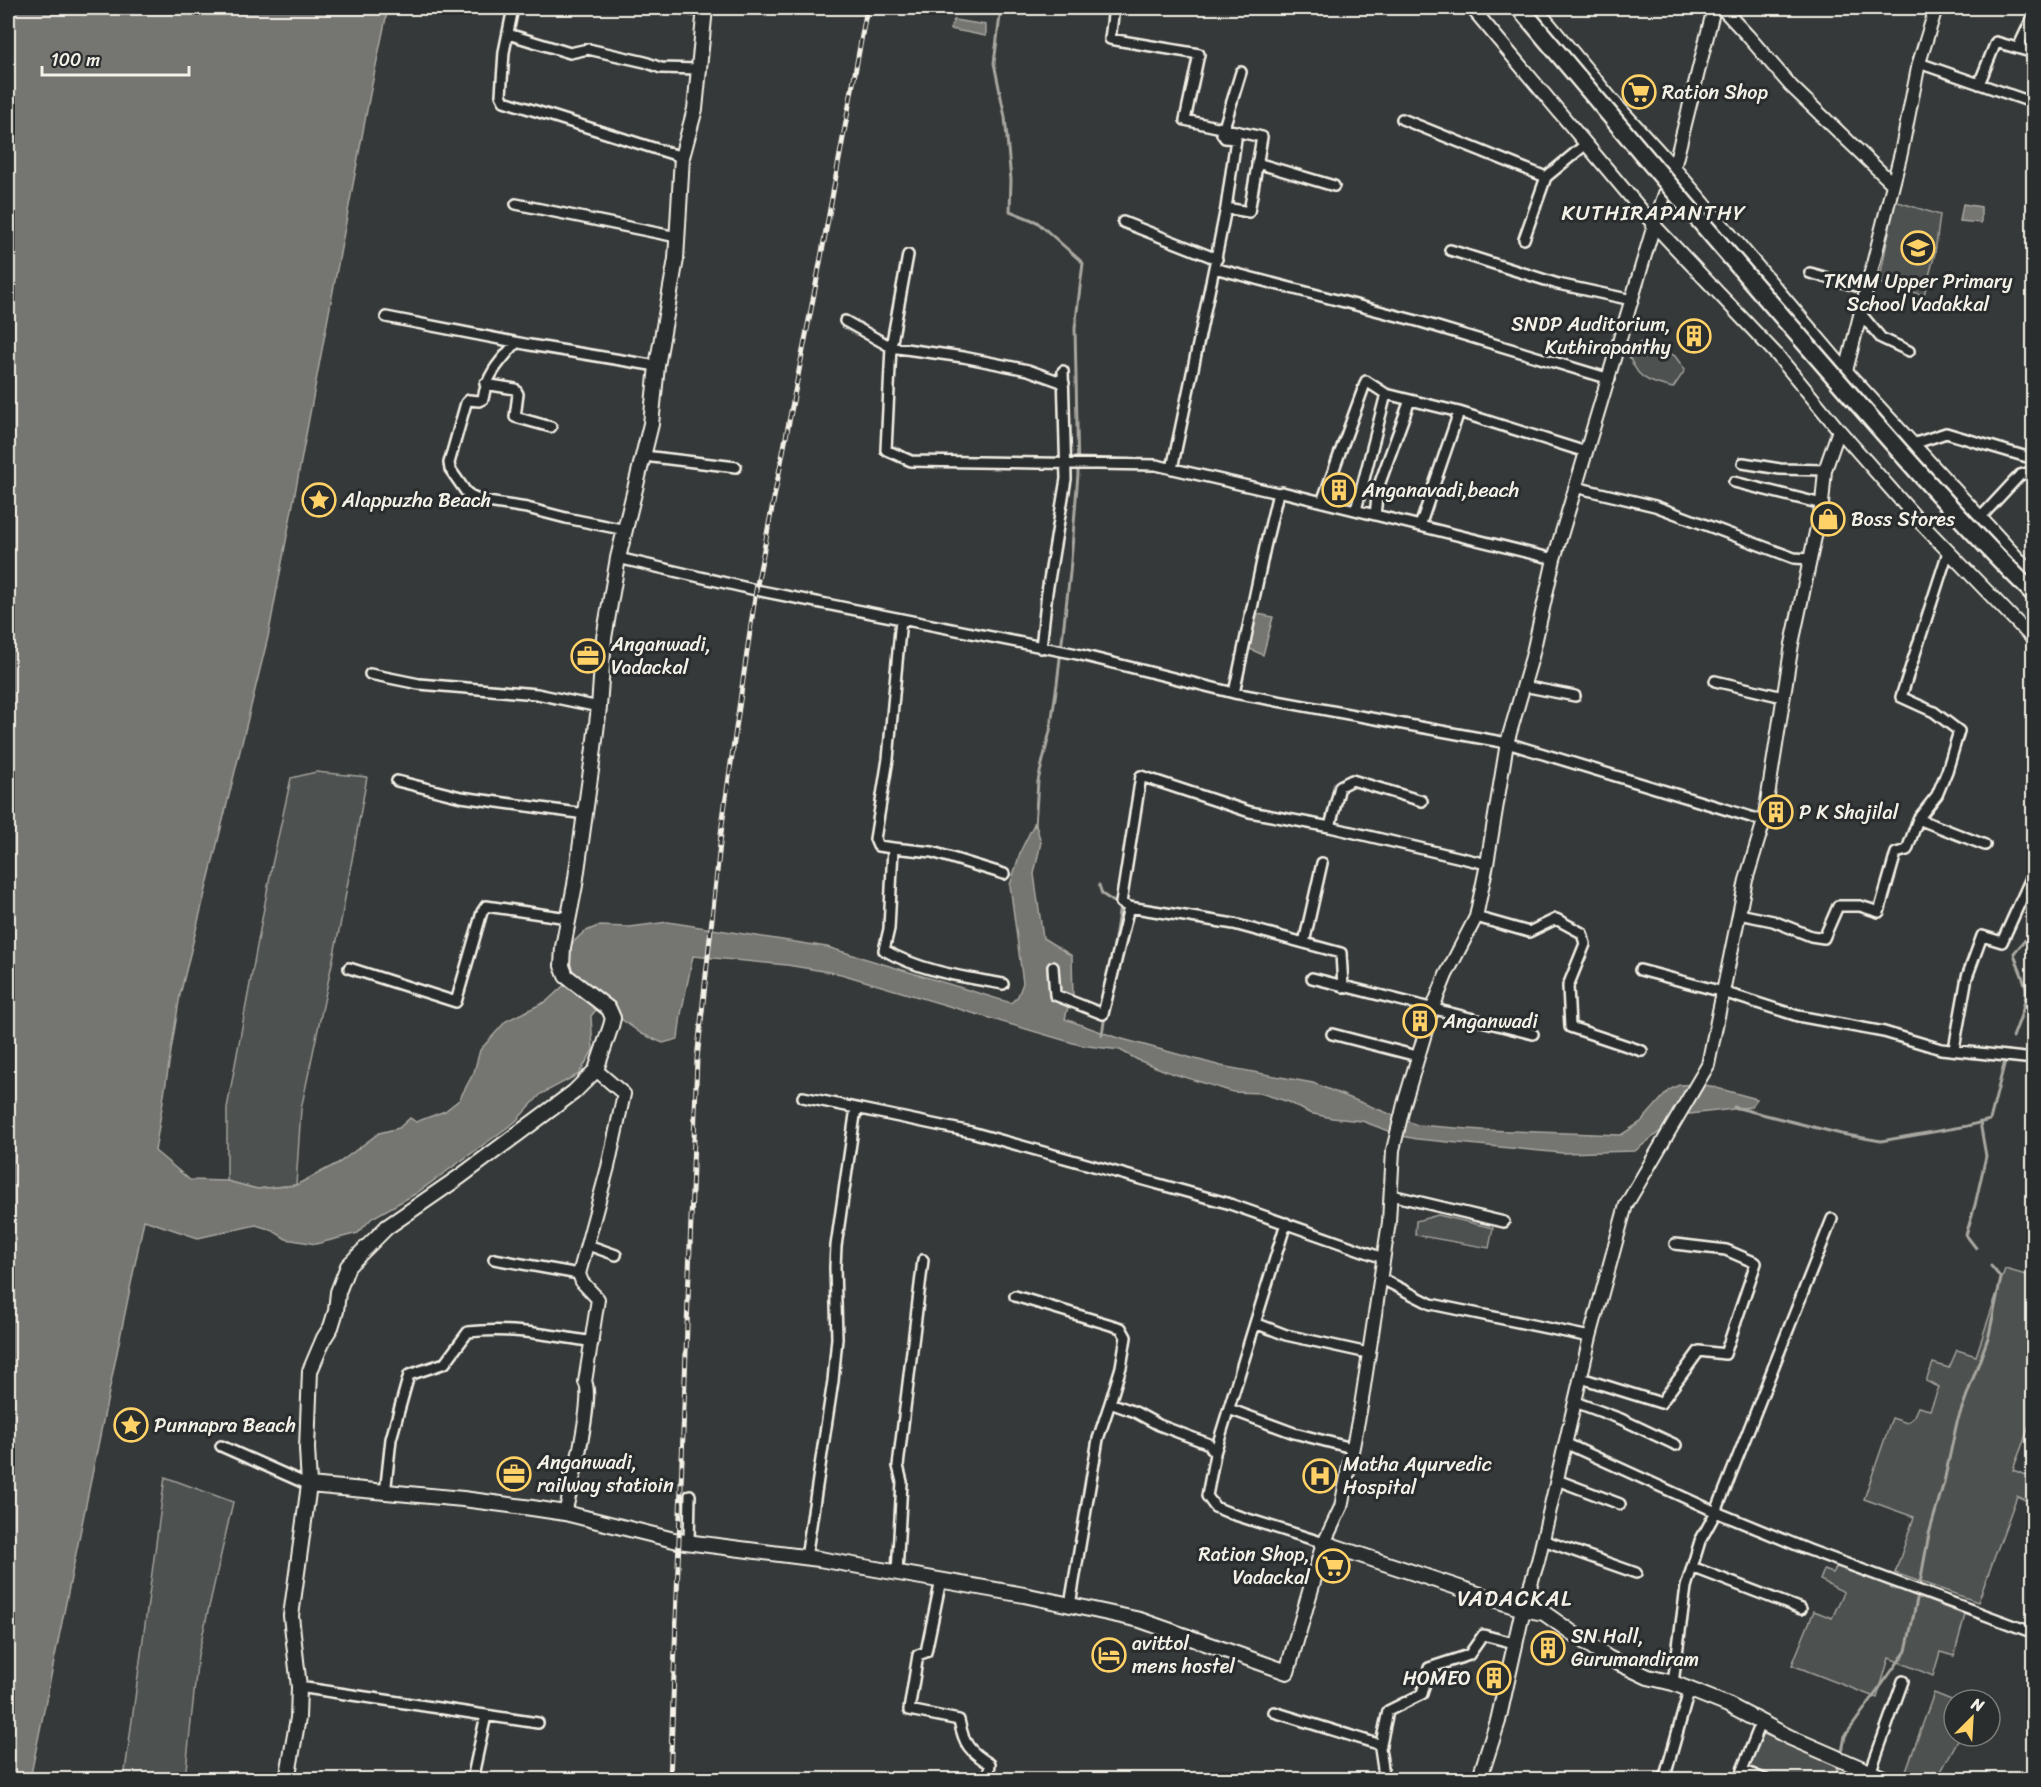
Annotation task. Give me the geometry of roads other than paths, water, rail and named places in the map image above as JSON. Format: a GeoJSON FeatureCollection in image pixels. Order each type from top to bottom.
{"type":"FeatureCollection","features":[{"type":"Feature","properties":{"kind":"highway"},"geometry":{"type":"LineString","coordinates":[[1520,8],[1669,186],[1919,474],[1971,531],[2034,594]]}},
{"type":"Feature","properties":{"kind":"main road"},"geometry":{"type":"LineString","coordinates":[[287,1779],[298,1718],[298,1687],[291,1616],[309,1485],[307,1448],[310,1371],[331,1327],[338,1292],[348,1266],[387,1227],[461,1176],[574,1092],[596,1070],[613,1018],[609,1009],[566,976],[562,966],[599,707],[604,638],[618,558],[651,424],[657,366],[676,259],[682,156],[695,109],[704,9]]}},
{"type":"Feature","properties":{"kind":"main road"},"geometry":{"type":"LineString","coordinates":[[309,1485],[385,1494],[463,1499],[565,1513],[689,1542],[941,1580],[1140,1620],[1287,1672],[1324,1543],[1544,1614],[1608,1658],[1648,1677],[1674,1683],[1728,1706],[1789,1737],[1888,1779]]}},
{"type":"Feature","properties":{"kind":"main road"},"geometry":{"type":"LineString","coordinates":[[1479,1779],[1498,1721],[1523,1609]]}},
{"type":"Feature","properties":{"kind":"street"},"geometry":{"type":"LineString","coordinates":[[513,8],[501,95],[504,101],[682,156]]}},
{"type":"Feature","properties":{"kind":"street"},"geometry":{"type":"LineString","coordinates":[[680,8],[704,9]]}},
{"type":"Feature","properties":{"kind":"street"},"geometry":{"type":"LineString","coordinates":[[1114,8],[1110,39],[1199,54],[1185,120],[1262,137],[1249,212],[1226,208]]}},
{"type":"Feature","properties":{"kind":"street"},"geometry":{"type":"LineString","coordinates":[[1472,8],[1654,225],[1778,356],[1839,430],[1948,552],[2034,640]]}},
{"type":"Feature","properties":{"kind":"street"},"geometry":{"type":"LineString","coordinates":[[1536,8],[1613,101],[1674,168],[1846,371],[2034,576]]}},
{"type":"Feature","properties":{"kind":"street"},"geometry":{"type":"LineString","coordinates":[[1286,1223],[1215,1454],[1207,1496],[1215,1507],[1232,1514],[1324,1543],[1341,1507],[1361,1406],[1389,1222],[1393,1150],[1404,1104],[1432,1010],[1446,975],[1476,917],[1507,743],[1554,559],[1610,379],[1654,225],[1674,168],[1714,8]]}},
{"type":"Feature","properties":{"kind":"street"},"geometry":{"type":"LineString","coordinates":[[1722,8],[1791,86],[1893,184]]}},
{"type":"Feature","properties":{"kind":"street"},"geometry":{"type":"LineString","coordinates":[[1846,371],[1901,153],[1919,63],[1936,8]]}},
{"type":"Feature","properties":{"kind":"street"},"geometry":{"type":"LineString","coordinates":[[2018,48],[2034,14]]}},
{"type":"Feature","properties":{"kind":"street"},"geometry":{"type":"LineString","coordinates":[[508,34],[570,53],[588,49],[661,68],[699,69]]}},
{"type":"Feature","properties":{"kind":"street"},"geometry":{"type":"LineString","coordinates":[[1978,84],[1994,44],[1999,42],[2034,53]]}},
{"type":"Feature","properties":{"kind":"street"},"geometry":{"type":"LineString","coordinates":[[1919,63],[2034,103]]}},
{"type":"Feature","properties":{"kind":"street"},"geometry":{"type":"LineString","coordinates":[[1172,469],[1226,208],[1236,139],[1221,134],[1241,72]]}},
{"type":"Feature","properties":{"kind":"street"},"geometry":{"type":"LineString","coordinates":[[1402,119],[1546,177]]}},
{"type":"Feature","properties":{"kind":"street"},"geometry":{"type":"LineString","coordinates":[[1524,239],[1546,177],[1586,144]]}},
{"type":"Feature","properties":{"kind":"street"},"geometry":{"type":"LineString","coordinates":[[1257,163],[1334,186]]}},
{"type":"Feature","properties":{"kind":"street"},"geometry":{"type":"LineString","coordinates":[[516,204],[677,237]]}},
{"type":"Feature","properties":{"kind":"street"},"geometry":{"type":"LineString","coordinates":[[1123,222],[1216,263],[1610,379]]}},
{"type":"Feature","properties":{"kind":"street"},"geometry":{"type":"LineString","coordinates":[[1450,250],[1558,284],[1632,300]]}},
{"type":"Feature","properties":{"kind":"street"},"geometry":{"type":"LineString","coordinates":[[908,255],[891,347],[886,450],[911,461],[1156,465],[1278,493],[1282,492],[1554,559]]}},
{"type":"Feature","properties":{"kind":"street"},"geometry":{"type":"LineString","coordinates":[[1810,273],[1868,289]]}},
{"type":"Feature","properties":{"kind":"street"},"geometry":{"type":"LineString","coordinates":[[1861,314],[1881,338],[1909,351]]}},
{"type":"Feature","properties":{"kind":"street"},"geometry":{"type":"LineString","coordinates":[[386,317],[516,343],[657,366]]}},
{"type":"Feature","properties":{"kind":"street"},"geometry":{"type":"LineString","coordinates":[[845,321],[891,347],[963,357],[1028,370],[1064,383]]}},
{"type":"Feature","properties":{"kind":"street"},"geometry":{"type":"LineString","coordinates":[[516,343],[492,371],[485,384],[483,399],[469,400],[466,403],[450,455],[450,469],[466,492],[481,501],[527,508],[626,530]]}},
{"type":"Feature","properties":{"kind":"street"},"geometry":{"type":"LineString","coordinates":[[1041,648],[1047,592],[1066,479],[1064,371]]}},
{"type":"Feature","properties":{"kind":"street"},"geometry":{"type":"LineString","coordinates":[[1322,502],[1366,381],[1386,394],[1459,412],[1586,452]]}},
{"type":"Feature","properties":{"kind":"street"},"geometry":{"type":"LineString","coordinates":[[485,384],[515,389],[519,394],[515,417],[551,427]]}},
{"type":"Feature","properties":{"kind":"street"},"geometry":{"type":"LineString","coordinates":[[1356,510],[1386,394]]}},
{"type":"Feature","properties":{"kind":"street"},"geometry":{"type":"LineString","coordinates":[[1375,515],[1378,488],[1410,400]]}},
{"type":"Feature","properties":{"kind":"street"},"geometry":{"type":"LineString","coordinates":[[1420,526],[1459,412]]}},
{"type":"Feature","properties":{"kind":"street"},"geometry":{"type":"LineString","coordinates":[[1523,1609],[1538,1562],[1590,1337],[1626,1205],[1708,1065],[1746,880],[1764,821],[1792,644],[1822,504],[1825,470],[1839,430]]}},
{"type":"Feature","properties":{"kind":"street"},"geometry":{"type":"LineString","coordinates":[[1913,444],[1946,433],[2034,459]]}},
{"type":"Feature","properties":{"kind":"street"},"geometry":{"type":"LineString","coordinates":[[644,456],[736,467]]}},
{"type":"Feature","properties":{"kind":"street"},"geometry":{"type":"LineString","coordinates":[[1743,463],[1780,469],[1825,470]]}},
{"type":"Feature","properties":{"kind":"street"},"geometry":{"type":"LineString","coordinates":[[1980,518],[2020,475],[2034,471]]}},
{"type":"Feature","properties":{"kind":"street"},"geometry":{"type":"LineString","coordinates":[[1734,482],[1822,504]]}},
{"type":"Feature","properties":{"kind":"street"},"geometry":{"type":"LineString","coordinates":[[1575,487],[1655,506],[1794,558],[1810,559]]}},
{"type":"Feature","properties":{"kind":"street"},"geometry":{"type":"LineString","coordinates":[[1234,693],[1264,547],[1278,493]]}},
{"type":"Feature","properties":{"kind":"street"},"geometry":{"type":"LineString","coordinates":[[1739,914],[1773,921],[1811,936],[1824,938],[1838,906],[1860,906],[1879,912],[1896,853],[1907,850],[1918,819],[1937,795],[1959,731],[1934,712],[1901,697],[1948,552]]}},
{"type":"Feature","properties":{"kind":"street"},"geometry":{"type":"LineString","coordinates":[[618,558],[756,590],[1077,654],[1234,693],[1507,743],[1764,821]]}},
{"type":"Feature","properties":{"kind":"street"},"geometry":{"type":"LineString","coordinates":[[901,619],[888,759],[875,840],[878,846],[932,852],[1004,874]]}},
{"type":"Feature","properties":{"kind":"street"},"geometry":{"type":"LineString","coordinates":[[370,674],[419,684],[537,694],[570,699],[599,707]]}},
{"type":"Feature","properties":{"kind":"street"},"geometry":{"type":"LineString","coordinates":[[1715,681],[1783,697]]}},
{"type":"Feature","properties":{"kind":"street"},"geometry":{"type":"LineString","coordinates":[[1523,686],[1575,696]]}},
{"type":"Feature","properties":{"kind":"street"},"geometry":{"type":"LineString","coordinates":[[1343,987],[1341,953],[1234,924],[1129,907],[1121,903],[1141,776],[1250,812],[1330,827],[1487,864]]}},
{"type":"Feature","properties":{"kind":"street"},"geometry":{"type":"LineString","coordinates":[[1330,827],[1340,786],[1352,780],[1422,801]]}},
{"type":"Feature","properties":{"kind":"street"},"geometry":{"type":"LineString","coordinates":[[397,781],[461,796],[585,814]]}},
{"type":"Feature","properties":{"kind":"street"},"geometry":{"type":"LineString","coordinates":[[1918,819],[1984,845]]}},
{"type":"Feature","properties":{"kind":"street"},"geometry":{"type":"LineString","coordinates":[[893,848],[889,929],[884,950],[903,961],[1003,984]]}},
{"type":"Feature","properties":{"kind":"street"},"geometry":{"type":"LineString","coordinates":[[1304,943],[1322,863]]}},
{"type":"Feature","properties":{"kind":"street"},"geometry":{"type":"LineString","coordinates":[[1954,1049],[1967,977],[1982,936],[2002,942],[2031,876],[2034,877]]}},
{"type":"Feature","properties":{"kind":"street"},"geometry":{"type":"LineString","coordinates":[[349,968],[456,1002],[482,912],[486,906],[570,912]]}},
{"type":"Feature","properties":{"kind":"street"},"geometry":{"type":"LineString","coordinates":[[1053,967],[1055,995],[1103,1014],[1129,907]]}},
{"type":"Feature","properties":{"kind":"street"},"geometry":{"type":"LineString","coordinates":[[1476,917],[1529,932],[1556,919],[1581,933],[1585,944],[1568,986],[1570,1026],[1642,1052]]}},
{"type":"Feature","properties":{"kind":"street"},"geometry":{"type":"LineString","coordinates":[[1640,970],[1723,992],[1798,1016],[1884,1032],[1941,1049],[2034,1059]]}},
{"type":"Feature","properties":{"kind":"street"},"geometry":{"type":"LineString","coordinates":[[1312,978],[1533,1034]]}},
{"type":"Feature","properties":{"kind":"street"},"geometry":{"type":"LineString","coordinates":[[1332,1034],[1417,1056]]}},
{"type":"Feature","properties":{"kind":"street"},"geometry":{"type":"LineString","coordinates":[[565,1513],[584,1426],[589,1390],[585,1382],[598,1299],[582,1282],[579,1274],[608,1167],[624,1094],[596,1070]]}},
{"type":"Feature","properties":{"kind":"street"},"geometry":{"type":"LineString","coordinates":[[803,1097],[971,1132],[1227,1203],[1383,1258]]}},
{"type":"Feature","properties":{"kind":"street"},"geometry":{"type":"LineString","coordinates":[[806,1558],[833,1381],[837,1338],[836,1246],[856,1108]]}},
{"type":"Feature","properties":{"kind":"street"},"geometry":{"type":"LineString","coordinates":[[1390,1195],[1504,1222]]}},
{"type":"Feature","properties":{"kind":"street"},"geometry":{"type":"LineString","coordinates":[[1674,1683],[1686,1587],[1700,1541],[1716,1512],[1832,1219]]}},
{"type":"Feature","properties":{"kind":"street"},"geometry":{"type":"LineString","coordinates":[[1581,1378],[1661,1403],[1698,1351],[1725,1353],[1756,1263],[1726,1250],[1674,1244]]}},
{"type":"Feature","properties":{"kind":"street"},"geometry":{"type":"LineString","coordinates":[[588,1245],[616,1255]]}},
{"type":"Feature","properties":{"kind":"street"},"geometry":{"type":"LineString","coordinates":[[494,1259],[579,1274]]}},
{"type":"Feature","properties":{"kind":"street"},"geometry":{"type":"LineString","coordinates":[[897,1573],[902,1482],[898,1466],[923,1260]]}},
{"type":"Feature","properties":{"kind":"street"},"geometry":{"type":"LineString","coordinates":[[1380,1278],[1431,1304],[1590,1337]]}},
{"type":"Feature","properties":{"kind":"street"},"geometry":{"type":"LineString","coordinates":[[1015,1296],[1121,1328],[1126,1337],[1121,1367],[1098,1439],[1070,1605]]}},
{"type":"Feature","properties":{"kind":"street"},"geometry":{"type":"LineString","coordinates":[[1255,1323],[1286,1335],[1368,1353]]}},
{"type":"Feature","properties":{"kind":"street"},"geometry":{"type":"LineString","coordinates":[[385,1494],[391,1439],[409,1375],[445,1363],[468,1332],[494,1329],[536,1332],[593,1342]]}},
{"type":"Feature","properties":{"kind":"street"},"geometry":{"type":"LineString","coordinates":[[1575,1402],[1677,1444]]}},
{"type":"Feature","properties":{"kind":"street"},"geometry":{"type":"LineString","coordinates":[[1110,1403],[1209,1444],[1215,1454]]}},
{"type":"Feature","properties":{"kind":"street"},"geometry":{"type":"LineString","coordinates":[[1229,1409],[1294,1433],[1352,1448]]}},
{"type":"Feature","properties":{"kind":"street"},"geometry":{"type":"LineString","coordinates":[[1565,1443],[1716,1512],[1854,1568],[2034,1633]]}},
{"type":"Feature","properties":{"kind":"street"},"geometry":{"type":"LineString","coordinates":[[221,1446],[309,1485]]}},
{"type":"Feature","properties":{"kind":"street"},"geometry":{"type":"LineString","coordinates":[[1557,1480],[1620,1504]]}},
{"type":"Feature","properties":{"kind":"street"},"geometry":{"type":"LineString","coordinates":[[689,1542],[690,1495]]}},
{"type":"Feature","properties":{"kind":"street"},"geometry":{"type":"LineString","coordinates":[[1543,1540],[1636,1574]]}},
{"type":"Feature","properties":{"kind":"street"},"geometry":{"type":"LineString","coordinates":[[1692,1567],[1801,1609]]}},
{"type":"Feature","properties":{"kind":"street"},"geometry":{"type":"LineString","coordinates":[[941,1580],[926,1652],[918,1655],[909,1710],[959,1720],[962,1736],[971,1752],[990,1764],[988,1779]]}},
{"type":"Feature","properties":{"kind":"street"},"geometry":{"type":"LineString","coordinates":[[1381,1779],[1383,1768],[1381,1745],[1388,1711],[1422,1694],[1429,1668],[1469,1655],[1483,1635],[1514,1642]]}},
{"type":"Feature","properties":{"kind":"street"},"geometry":{"type":"LineString","coordinates":[[1870,1773],[1902,1680]]}},
{"type":"Feature","properties":{"kind":"street"},"geometry":{"type":"LineString","coordinates":[[298,1687],[538,1723]]}},
{"type":"Feature","properties":{"kind":"street"},"geometry":{"type":"LineString","coordinates":[[1664,1779],[1689,1691]]}},
{"type":"Feature","properties":{"kind":"street"},"geometry":{"type":"LineString","coordinates":[[1274,1712],[1381,1745]]}},
{"type":"Feature","properties":{"kind":"street"},"geometry":{"type":"LineString","coordinates":[[472,1779],[486,1715]]}},
{"type":"Feature","properties":{"kind":"street"},"geometry":{"type":"LineString","coordinates":[[1761,1723],[1742,1770],[1766,1779]]}},
{"type":"Feature","properties":{"kind":"waterway"},"geometry":{"type":"LineString","coordinates":[[1001,8],[994,63],[1005,117],[1011,180],[1010,211],[1037,222],[1083,263],[1075,328],[1078,474],[1070,573],[1050,731],[1038,781],[1035,826]]}},
{"type":"Feature","properties":{"kind":"waterway"},"geometry":{"type":"LineString","coordinates":[[1099,885],[1102,894],[1120,906],[1111,964]]}},
{"type":"Feature","properties":{"kind":"waterway"},"geometry":{"type":"LineString","coordinates":[[2013,1037],[2026,996],[2024,982],[2014,953],[2034,930]]}},
{"type":"Feature","properties":{"kind":"waterway"},"geometry":{"type":"LineString","coordinates":[[1102,1035],[1105,1015]]}},
{"type":"Feature","properties":{"kind":"waterway"},"geometry":{"type":"LineString","coordinates":[[1734,1107],[1841,1134],[1881,1141],[1967,1126],[1990,1120],[2006,1057]]}},
{"type":"Feature","properties":{"kind":"waterway"},"geometry":{"type":"LineString","coordinates":[[1976,1248],[1966,1235],[1986,1156],[1980,1122]]}},
{"type":"Feature","properties":{"kind":"waterway"},"geometry":{"type":"LineString","coordinates":[[1920,1583],[1929,1534],[1944,1482],[1957,1422],[1989,1335],[2001,1278],[1991,1266]]}},
{"type":"Feature","properties":{"kind":"waterway"},"geometry":{"type":"LineString","coordinates":[[1842,1752],[1845,1736],[1906,1651],[1917,1599]]}},
{"type":"Feature","properties":{"kind":"waterway"},"geometry":{"type":"LineString","coordinates":[[1835,1780],[1838,1767]]}},
{"type":"Feature","properties":{"kind":"railway"},"geometry":{"type":"LineString","coordinates":[[670,1780],[697,1059],[722,825],[756,590],[867,8]]}},
{"type":"Feature","properties":{"kind":"place","name":"Ration Shop"},"geometry":{"type":"Point","coordinates":[1639,92]}},
{"type":"Feature","properties":{"kind":"place","name":"TKMM Upper Primary School Vadakkal"},"geometry":{"type":"Point","coordinates":[1918,248]}},
{"type":"Feature","properties":{"kind":"place","name":"SNDP Auditorium, Kuthirapanthy"},"geometry":{"type":"Point","coordinates":[1694,336]}},
{"type":"Feature","properties":{"kind":"place","name":"Anganavadi,beach"},"geometry":{"type":"Point","coordinates":[1339,490]}},
{"type":"Feature","properties":{"kind":"place","name":"Alappuzha Beach"},"geometry":{"type":"Point","coordinates":[319,500]}},
{"type":"Feature","properties":{"kind":"place","name":"Boss Stores"},"geometry":{"type":"Point","coordinates":[1828,519]}},
{"type":"Feature","properties":{"kind":"place","name":"Anganwadi, Vadackal"},"geometry":{"type":"Point","coordinates":[588,656]}},
{"type":"Feature","properties":{"kind":"place","name":"P K Shajilal"},"geometry":{"type":"Point","coordinates":[1776,812]}},
{"type":"Feature","properties":{"kind":"place","name":"Anganwadi"},"geometry":{"type":"Point","coordinates":[1420,1021]}},
{"type":"Feature","properties":{"kind":"place","name":"Punnapra Beach"},"geometry":{"type":"Point","coordinates":[131,1425]}},
{"type":"Feature","properties":{"kind":"place","name":"Anganwadi, railway statioin"},"geometry":{"type":"Point","coordinates":[514,1474]}},
{"type":"Feature","properties":{"kind":"place","name":"Matha Ayurvedic Hospital"},"geometry":{"type":"Point","coordinates":[1320,1476]}},
{"type":"Feature","properties":{"kind":"place","name":"Ration Shop, Vadackal"},"geometry":{"type":"Point","coordinates":[1333,1566]}},
{"type":"Feature","properties":{"kind":"place","name":"SN Hall, Gurumandiram"},"geometry":{"type":"Point","coordinates":[1548,1648]}},
{"type":"Feature","properties":{"kind":"place","name":"avittol mens hostel"},"geometry":{"type":"Point","coordinates":[1109,1655]}},
{"type":"Feature","properties":{"kind":"place","name":"HOMEO"},"geometry":{"type":"Point","coordinates":[1494,1678]}},
{"type":"Feature","properties":{"kind":"district","name":"KUTHIRAPANTHY"},"geometry":{"type":"Point","coordinates":[1654,213]}},
{"type":"Feature","properties":{"kind":"district","name":"VADACKAL"},"geometry":{"type":"Point","coordinates":[1515,1598]}}]}
